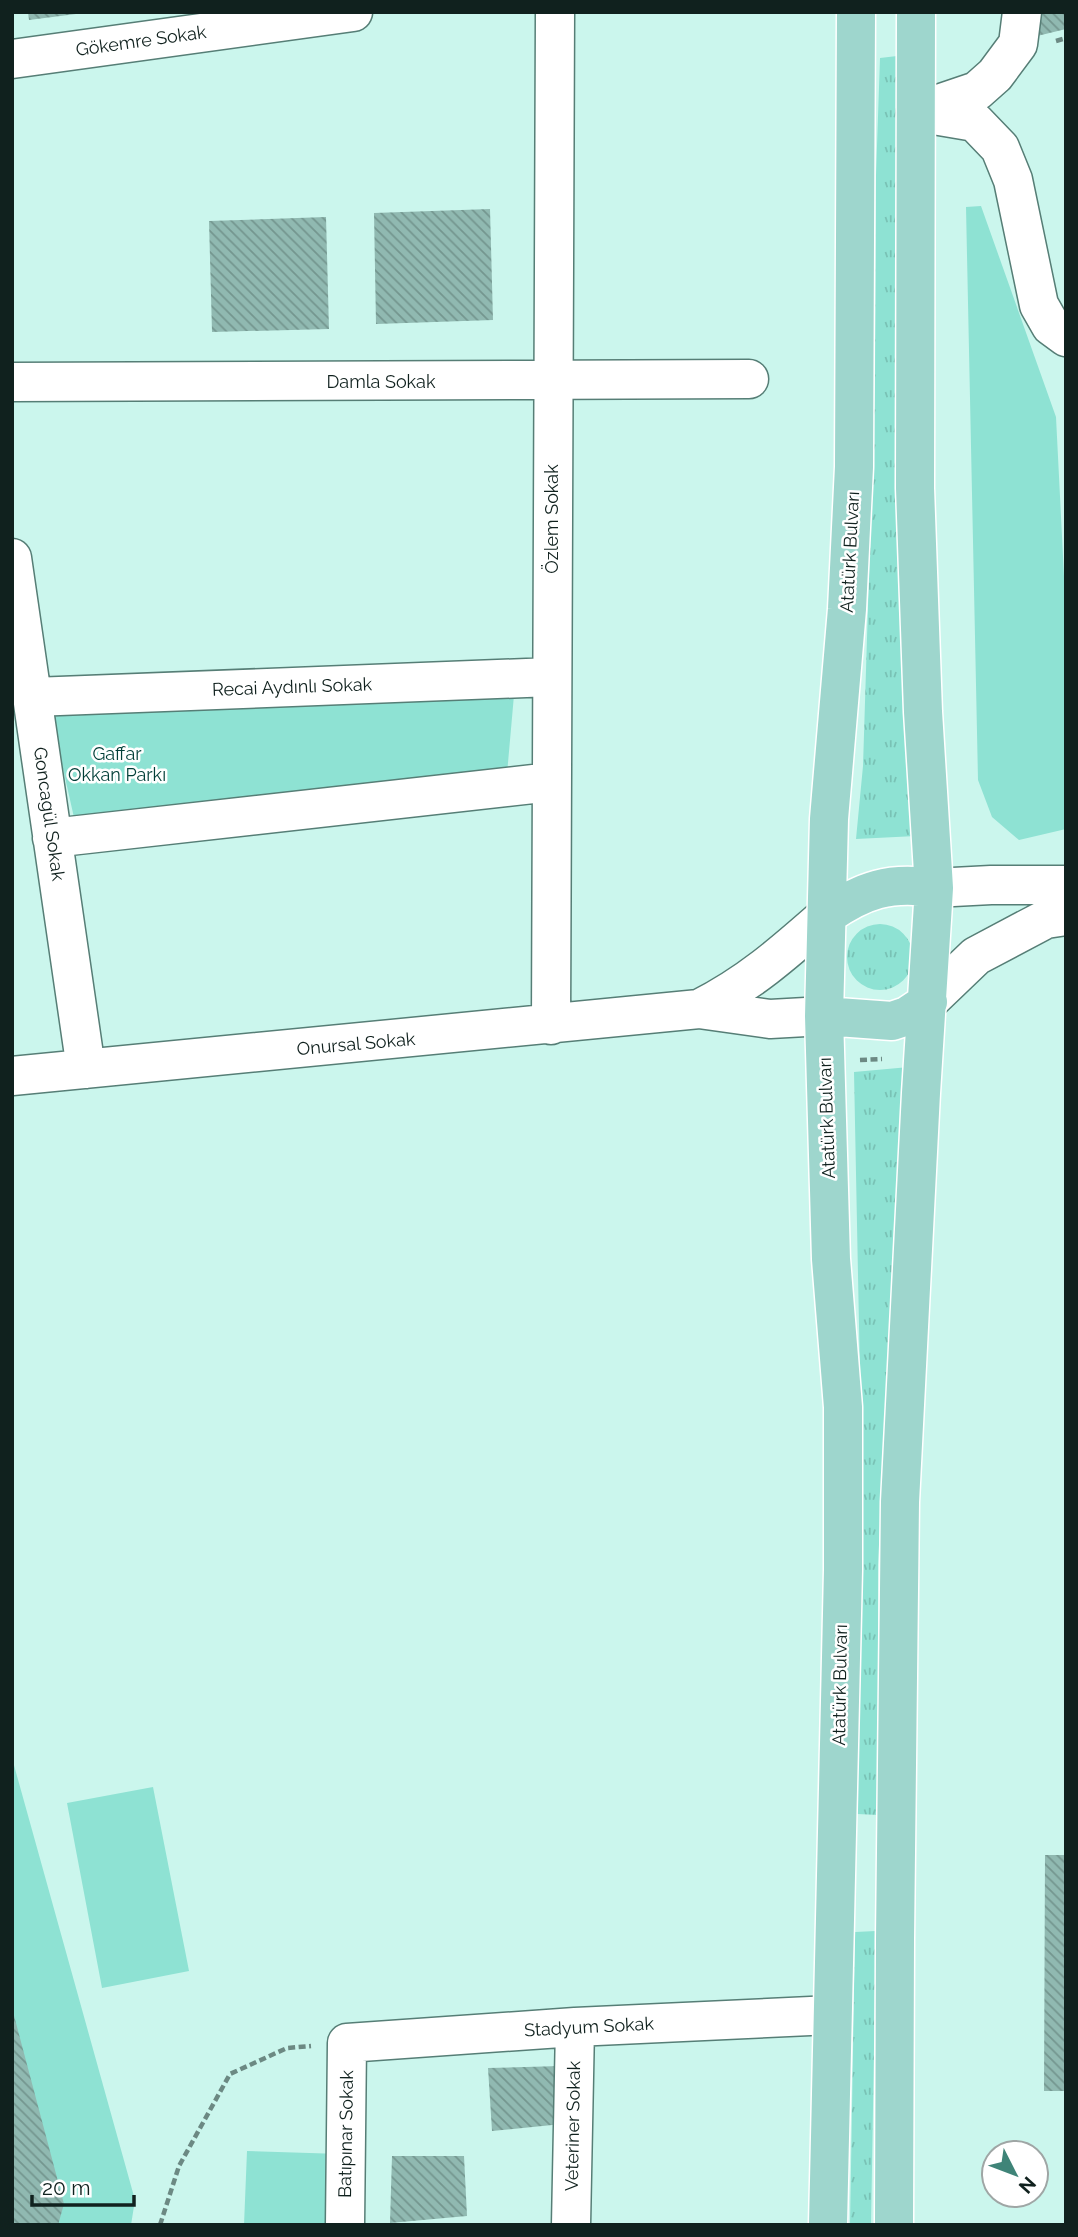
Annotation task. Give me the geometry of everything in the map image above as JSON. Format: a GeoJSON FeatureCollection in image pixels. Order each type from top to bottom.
{"type":"FeatureCollection","features":[{"type":"Feature","properties":{"kind":"main road","name":"Atatürk Bulvarı"},"geometry":{"type":"LineString","coordinates":[[828,2225],[842,1603],[843,1406],[831,1259],[824,1016],[829,819],[847,608],[854,467],[856,12]]}},
{"type":"Feature","properties":{"kind":"main road"},"geometry":{"type":"LineString","coordinates":[[894,2225],[900,1502],[934,888],[923,712],[915,488],[916,12]]}},
{"type":"Feature","properties":{"kind":"main road"},"geometry":{"type":"LineString","coordinates":[[827,915],[851,899],[876,889],[934,888]]}},
{"type":"Feature","properties":{"kind":"main road"},"geometry":{"type":"LineString","coordinates":[[824,1016],[892,1021],[907,1016],[928,1002]]}},
{"type":"Feature","properties":{"kind":"street","name":"Gökemre Sokak"},"geometry":{"type":"LineString","coordinates":[[12,59],[353,12]]}},
{"type":"Feature","properties":{"kind":"street","name":"Özlem Sokak"},"geometry":{"type":"LineString","coordinates":[[551,1025],[555,12]]}},
{"type":"Feature","properties":{"kind":"street"},"geometry":{"type":"LineString","coordinates":[[916,112],[977,91],[995,75],[1018,44],[1022,12]]}},
{"type":"Feature","properties":{"kind":"street"},"geometry":{"type":"LineString","coordinates":[[916,112],[975,122],[1000,148],[1013,180],[1039,305],[1051,326],[1066,337]]}},
{"type":"Feature","properties":{"kind":"street","name":"Damla Sokak"},"geometry":{"type":"LineString","coordinates":[[12,382],[749,379]]}},
{"type":"Feature","properties":{"kind":"street","name":"Goncagül Sokak"},"geometry":{"type":"LineString","coordinates":[[12,558],[86,1069]]}},
{"type":"Feature","properties":{"kind":"street","name":"Recai Aydınlı Sokak"},"geometry":{"type":"LineString","coordinates":[[33,697],[551,677]]}},
{"type":"Feature","properties":{"kind":"street"},"geometry":{"type":"LineString","coordinates":[[52,838],[551,782]]}},
{"type":"Feature","properties":{"kind":"street"},"geometry":{"type":"LineString","coordinates":[[934,888],[1066,886]]}},
{"type":"Feature","properties":{"kind":"street"},"geometry":{"type":"LineString","coordinates":[[699,1009],[732,992],[769,966],[827,915]]}},
{"type":"Feature","properties":{"kind":"street"},"geometry":{"type":"LineString","coordinates":[[928,1002],[976,956],[1046,919],[1066,916]]}},
{"type":"Feature","properties":{"kind":"street"},"geometry":{"type":"LineString","coordinates":[[699,1009],[770,1018],[824,1016]]}},
{"type":"Feature","properties":{"kind":"street","name":"Onursal Sokak"},"geometry":{"type":"LineString","coordinates":[[12,1076],[699,1009]]}},
{"type":"Feature","properties":{"kind":"street","name":"Stadyum Sokak"},"geometry":{"type":"LineString","coordinates":[[347,2043],[575,2027],[832,2015]]}},
{"type":"Feature","properties":{"kind":"street","name":"Veteriner Sokak"},"geometry":{"type":"LineString","coordinates":[[570,2225],[575,2027]]}},
{"type":"Feature","properties":{"kind":"street","name":"Batıpınar Sokak"},"geometry":{"type":"LineString","coordinates":[[345,2225],[347,2043]]}},
{"type":"Feature","properties":{"kind":"path"},"geometry":{"type":"LineString","coordinates":[[857,1060],[895,1059]]}},
{"type":"Feature","properties":{"kind":"path"},"geometry":{"type":"LineString","coordinates":[[160,2225],[179,2166],[230,2074],[287,2048],[347,2043]]}},
{"type":"Feature","properties":{"kind":"green space"},"geometry":{"type":"Polygon","coordinates":[[[897,56],[916,836],[856,839],[863,766],[875,382],[876,175],[880,58],[897,56]]]}},
{"type":"Feature","properties":{"kind":"green space"},"geometry":{"type":"Polygon","coordinates":[[[981,206],[1056,417],[1066,616],[1066,829],[1019,840],[992,817],[978,780],[966,207],[981,206]]]}},
{"type":"Feature","properties":{"kind":"green space","name":"Gaffar Okkan Parkı"},"geometry":{"type":"Polygon","coordinates":[[[514,695],[507,774],[75,822],[51,715],[514,695]]]}},
{"type":"Feature","properties":{"kind":"green space"},"geometry":{"type":"Polygon","coordinates":[[[880,924],[893,926],[908,939],[913,957],[911,970],[898,985],[880,990],[867,988],[852,975],[847,957],[849,944],[862,929],[880,924]]]}},
{"type":"Feature","properties":{"kind":"green space"},"geometry":{"type":"Polygon","coordinates":[[[909,1067],[889,1340],[878,1565],[878,1815],[857,1814],[857,1596],[861,1427],[854,1072],[909,1067]]]}},
{"type":"Feature","properties":{"kind":"green space"},"geometry":{"type":"Polygon","coordinates":[[[12,1758],[135,2200],[131,2225],[12,2225],[12,1758]]]}},
{"type":"Feature","properties":{"kind":"green space"},"geometry":{"type":"Polygon","coordinates":[[[153,1787],[189,1971],[102,1988],[67,1803],[153,1787]]]}},
{"type":"Feature","properties":{"kind":"green space"},"geometry":{"type":"Polygon","coordinates":[[[876,1931],[871,2225],[850,2225],[855,1932],[876,1931]]]}},
{"type":"Feature","properties":{"kind":"green space"},"geometry":{"type":"Polygon","coordinates":[[[247,2151],[341,2154],[339,2225],[244,2225],[247,2151]]]}},
{"type":"Feature","properties":{"kind":"building"},"geometry":{"type":"Polygon","coordinates":[[[28,12],[76,12],[76,14],[29,20],[28,12]]]}},
{"type":"Feature","properties":{"kind":"building"},"geometry":{"type":"Polygon","coordinates":[[[1023,12],[1066,12],[1066,29],[1029,38],[1023,12]]]}},
{"type":"Feature","properties":{"kind":"building"},"geometry":{"type":"Polygon","coordinates":[[[490,209],[493,320],[376,324],[374,213],[490,209]]]}},
{"type":"Feature","properties":{"kind":"building"},"geometry":{"type":"Polygon","coordinates":[[[326,217],[329,329],[212,332],[209,221],[326,217]]]}},
{"type":"Feature","properties":{"kind":"building"},"geometry":{"type":"Polygon","coordinates":[[[1045,1855],[1066,1855],[1066,2091],[1044,2091],[1045,1855]]]}},
{"type":"Feature","properties":{"kind":"building"},"geometry":{"type":"Polygon","coordinates":[[[12,2008],[64,2204],[58,2225],[12,2225],[12,2008]]]}},
{"type":"Feature","properties":{"kind":"building"},"geometry":{"type":"Polygon","coordinates":[[[560,2066],[562,2124],[492,2131],[488,2068],[560,2066]]]}},
{"type":"Feature","properties":{"kind":"building"},"geometry":{"type":"Polygon","coordinates":[[[392,2156],[464,2156],[467,2216],[390,2223],[392,2156]]]}}]}
